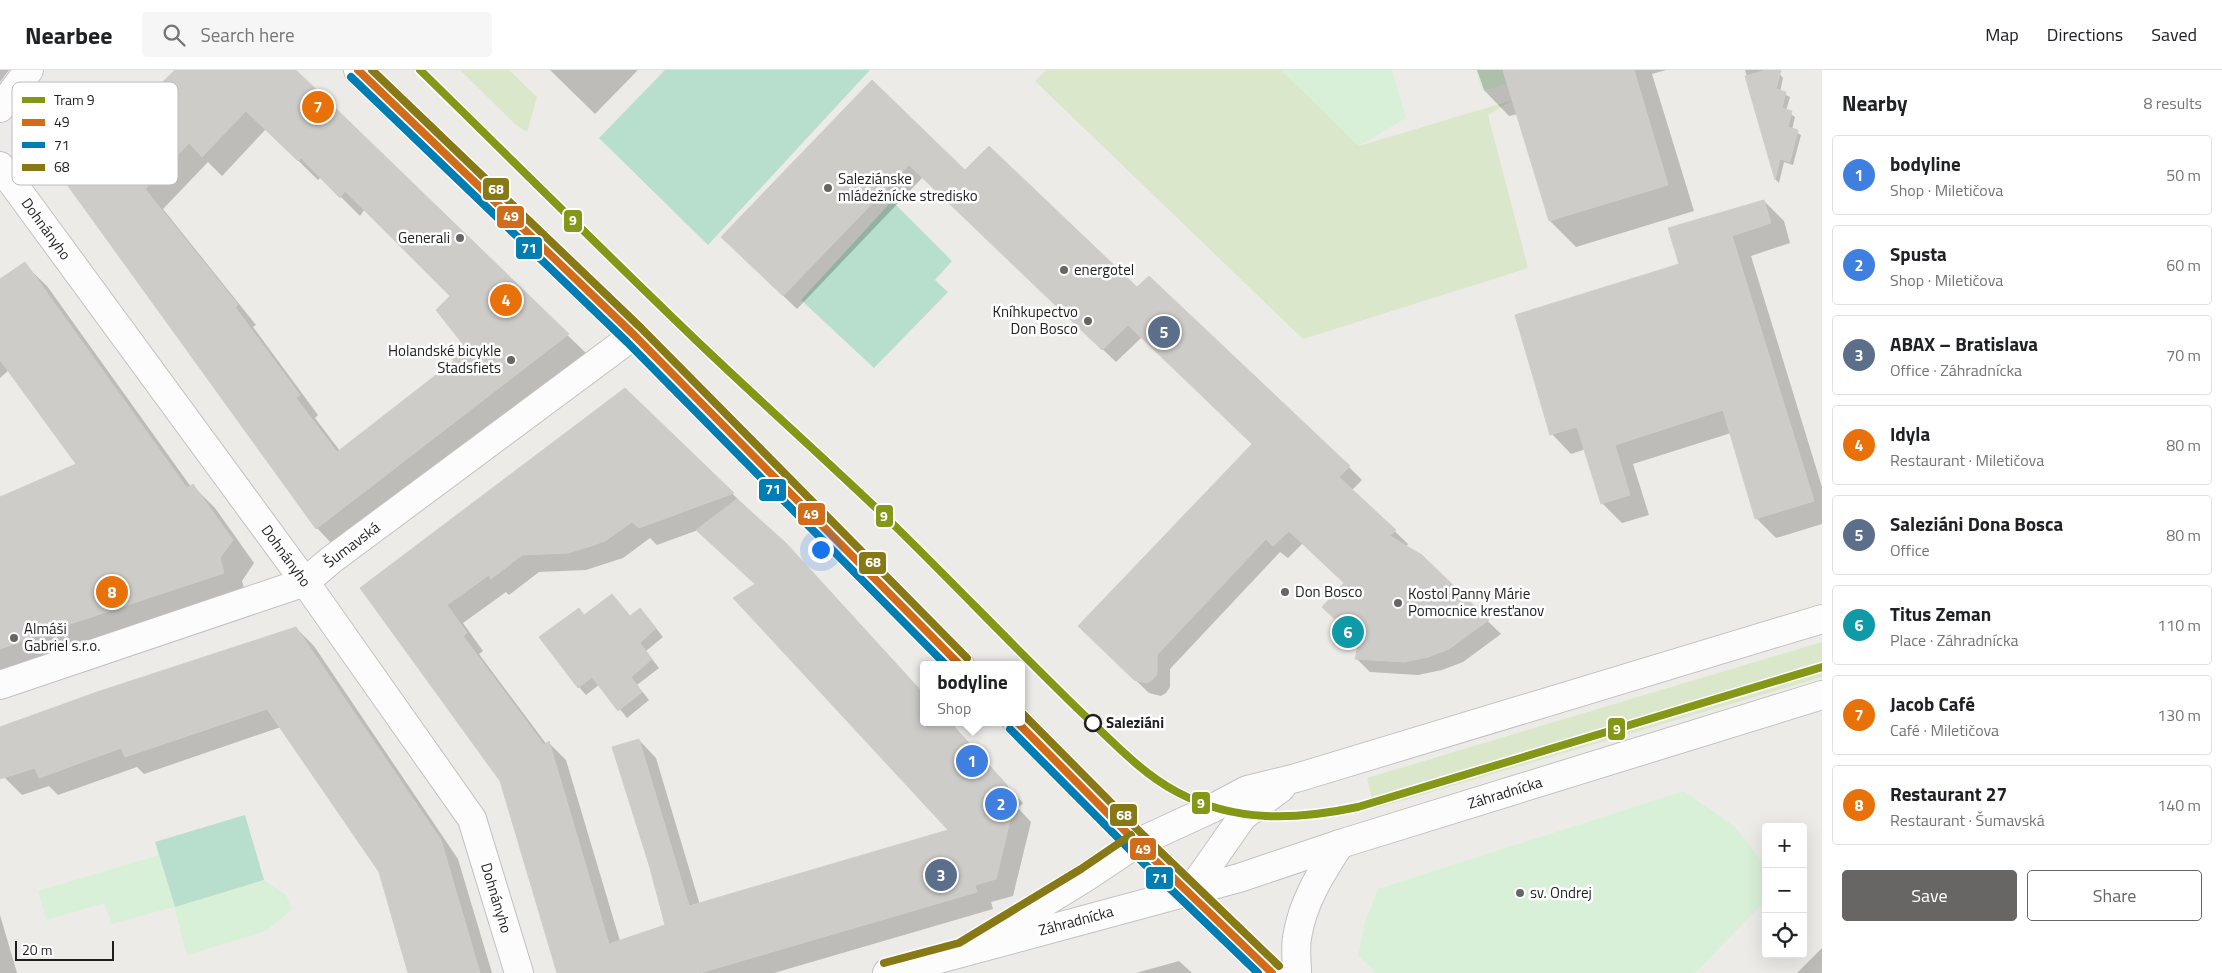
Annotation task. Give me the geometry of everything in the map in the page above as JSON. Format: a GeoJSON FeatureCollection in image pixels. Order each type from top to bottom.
{"type":"FeatureCollection","features":[{"type":"Feature","properties":{"kind":"street"},"geometry":{"type":"LineString","coordinates":[[20,82],[29,70]]}},
{"type":"Feature","properties":{"kind":"street"},"geometry":{"type":"LineString","coordinates":[[358,70],[634,335],[956,661]]}},
{"type":"Feature","properties":{"kind":"street"},"geometry":{"type":"LineString","coordinates":[[0,108],[12,92]]}},
{"type":"Feature","properties":{"kind":"street","name":"Dohnányho"},"geometry":{"type":"LineString","coordinates":[[0,166],[12,182]]}},
{"type":"Feature","properties":{"kind":"street","name":"Dohnányho"},"geometry":{"type":"LineString","coordinates":[[14,185],[305,582],[472,819],[519,973]]}},
{"type":"Feature","properties":{"kind":"street","name":"Šumavská"},"geometry":{"type":"LineString","coordinates":[[0,685],[305,582],[339,554],[634,335]]}},
{"type":"Feature","properties":{"kind":"street","name":"Záhradnícka"},"geometry":{"type":"LineString","coordinates":[[963,952],[1086,877],[1137,843],[1247,790],[1296,778],[1822,619]]}},
{"type":"Feature","properties":{"kind":"street","name":"Záhradnícka"},"geometry":{"type":"LineString","coordinates":[[887,973],[1189,893],[1340,844],[1822,695]]}},
{"type":"Feature","properties":{"kind":"street"},"geometry":{"type":"LineString","coordinates":[[1021,726],[1137,843],[1272,973]]}},
{"type":"Feature","properties":{"kind":"street","name":"Záhradnícka"},"geometry":{"type":"LineString","coordinates":[[1189,893],[1243,816],[1296,778]]}},
{"type":"Feature","properties":{"kind":"street"},"geometry":{"type":"LineString","coordinates":[[1296,973],[1296,939],[1302,918],[1313,886],[1340,844]]}},
{"type":"Feature","properties":{"kind":"green space"},"geometry":{"type":"Polygon","coordinates":[[[460,70],[509,70],[537,97],[527,132],[515,124],[460,70]]]}},
{"type":"Feature","properties":{"kind":"green space"},"geometry":{"type":"Polygon","coordinates":[[[665,70],[870,70],[708,245],[599,138],[665,70]]]}},
{"type":"Feature","properties":{"kind":"green space"},"geometry":{"type":"Polygon","coordinates":[[[1046,70],[1281,70],[1359,146],[1513,100],[1488,115],[1528,268],[1303,339],[1035,81],[1046,70]]]}},
{"type":"Feature","properties":{"kind":"green space"},"geometry":{"type":"Polygon","coordinates":[[[1281,70],[1392,70],[1406,118],[1359,146],[1281,70]]]}},
{"type":"Feature","properties":{"kind":"green space"},"geometry":{"type":"Polygon","coordinates":[[[1476,70],[1553,70],[1482,91],[1476,70]]]}},
{"type":"Feature","properties":{"kind":"green space"},"geometry":{"type":"Polygon","coordinates":[[[892,201],[952,261],[935,280],[948,292],[874,368],[801,300],[892,201]]]}},
{"type":"Feature","properties":{"kind":"green space"},"geometry":{"type":"Polygon","coordinates":[[[1822,642],[1822,677],[1374,809],[1367,778],[1822,642]]]}},
{"type":"Feature","properties":{"kind":"green space"},"geometry":{"type":"Polygon","coordinates":[[[1684,791],[1735,827],[1762,861],[1762,904],[1695,973],[1376,973],[1358,956],[1365,922],[1378,889],[1684,791]]]}},
{"type":"Feature","properties":{"kind":"green space"},"geometry":{"type":"Polygon","coordinates":[[[245,815],[264,880],[175,907],[155,842],[245,815]]]}},
{"type":"Feature","properties":{"kind":"green space"},"geometry":{"type":"Polygon","coordinates":[[[159,855],[175,907],[264,880],[286,895],[292,910],[266,931],[187,955],[174,907],[112,924],[104,903],[46,920],[38,891],[159,855]]]}},
{"type":"Feature","properties":{"kind":"building"},"geometry":{"type":"Polygon","coordinates":[[[175,70],[296,70],[569,334],[316,529],[67,185],[149,185],[145,189],[238,305],[235,307],[300,395],[296,398],[337,452],[454,361],[448,353],[462,343],[436,310],[450,296],[345,191],[340,198],[301,158],[298,161],[246,111],[202,157],[189,143],[178,154],[178,82],[163,82],[175,70]]]}},
{"type":"Feature","properties":{"kind":"building"},"geometry":{"type":"Polygon","coordinates":[[[1503,70],[1634,70],[1668,185],[1549,221],[1503,70]]]}},
{"type":"Feature","properties":{"kind":"building"},"geometry":{"type":"Polygon","coordinates":[[[1767,70],[1781,70],[1776,89],[1786,92],[1782,108],[1792,111],[1788,127],[1798,130],[1790,162],[1780,159],[1775,180],[1745,76],[1767,70]]]}},
{"type":"Feature","properties":{"kind":"building"},"geometry":{"type":"Polygon","coordinates":[[[872,80],[965,170],[989,146],[1137,287],[1149,276],[1350,466],[1339,477],[1396,530],[1390,536],[1422,555],[1489,620],[1449,649],[1428,657],[1404,662],[1355,659],[1359,642],[1322,607],[1344,583],[1289,531],[1273,546],[1266,539],[1157,655],[1157,674],[1153,679],[1147,683],[1134,680],[1078,626],[1252,444],[1128,325],[1102,350],[909,165],[783,296],[721,237],[872,80]]]}},
{"type":"Feature","properties":{"kind":"building"},"geometry":{"type":"Polygon","coordinates":[[[1764,200],[1771,223],[1732,236],[1814,501],[1755,519],[1723,410],[1615,445],[1630,495],[1601,504],[1577,427],[1550,435],[1515,315],[1679,264],[1668,228],[1764,200]]]}},
{"type":"Feature","properties":{"kind":"building"},"geometry":{"type":"Polygon","coordinates":[[[25,262],[187,488],[193,484],[233,540],[220,558],[224,573],[0,649],[0,497],[76,464],[0,360],[0,279],[25,262]]]}},
{"type":"Feature","properties":{"kind":"building"},"geometry":{"type":"Polygon","coordinates":[[[625,388],[734,493],[639,528],[632,522],[605,541],[568,553],[522,555],[491,579],[489,575],[447,605],[467,633],[463,636],[544,745],[549,741],[609,944],[665,925],[650,868],[612,747],[639,739],[689,906],[948,830],[733,598],[755,584],[696,530],[737,499],[786,543],[920,690],[920,726],[954,726],[1007,785],[1002,790],[1014,804],[996,879],[975,885],[977,892],[700,973],[557,973],[500,781],[360,588],[625,388]]]}},
{"type":"Feature","properties":{"kind":"building"},"geometry":{"type":"Polygon","coordinates":[[[612,594],[630,616],[640,608],[656,628],[640,643],[652,659],[631,677],[642,692],[618,711],[592,677],[578,688],[539,637],[579,608],[584,615],[612,594]]]}},
{"type":"Feature","properties":{"kind":"building"},"geometry":{"type":"Polygon","coordinates":[[[296,627],[441,840],[480,973],[408,973],[379,872],[267,709],[125,757],[121,748],[39,778],[35,768],[0,779],[0,727],[97,692],[296,627]]]}},
{"type":"Feature","properties":{"kind":"tram line","name":"9"},"geometry":{"type":"LineString","coordinates":[[420,70],[699,343],[898,529],[1036,668],[1116,745],[1151,776],[1177,792],[1199,802],[1243,814],[1266,816],[1312,814],[1358,807],[1822,667]]}},
{"type":"Feature","properties":{"kind":"transit line","name":"49"},"geometry":{"type":"LineString","coordinates":[[358,70],[634,335],[956,661]]}},
{"type":"Feature","properties":{"kind":"transit line","name":"68"},"geometry":{"type":"LineString","coordinates":[[372,70],[641,328],[967,658]]}},
{"type":"Feature","properties":{"kind":"transit line","name":"71"},"geometry":{"type":"LineString","coordinates":[[351,77],[627,342],[942,661]]}},
{"type":"Feature","properties":{"kind":"transit line","name":"68"},"geometry":{"type":"LineString","coordinates":[[1025,716],[1144,836],[1279,966]]}},
{"type":"Feature","properties":{"kind":"transit line","name":"49"},"geometry":{"type":"LineString","coordinates":[[1021,726],[1137,843],[1272,973]]}},
{"type":"Feature","properties":{"kind":"transit line","name":"71"},"geometry":{"type":"LineString","coordinates":[[1010,729],[1130,850],[1258,973]]}},
{"type":"Feature","properties":{"kind":"transit line","name":"68"},"geometry":{"type":"LineString","coordinates":[[884,963],[959,943],[1081,869],[1131,835]]}},
{"type":"Feature","properties":{"kind":"place","name":"Jacob Café"},"geometry":{"type":"Point","coordinates":[318,107]}},
{"type":"Feature","properties":{"kind":"place","name":"Saleziánske mládežnícke stredisko"},"geometry":{"type":"Point","coordinates":[828,188]}},
{"type":"Feature","properties":{"kind":"place","name":"Generali"},"geometry":{"type":"Point","coordinates":[460,238]}},
{"type":"Feature","properties":{"kind":"place","name":"energotel"},"geometry":{"type":"Point","coordinates":[1064,270]}},
{"type":"Feature","properties":{"kind":"place","name":"Idyla"},"geometry":{"type":"Point","coordinates":[506,300]}},
{"type":"Feature","properties":{"kind":"place","name":"Kníhkupectvo Don Bosco"},"geometry":{"type":"Point","coordinates":[1088,321]}},
{"type":"Feature","properties":{"kind":"place","name":"Saleziáni Dona Bosca"},"geometry":{"type":"Point","coordinates":[1164,332]}},
{"type":"Feature","properties":{"kind":"place","name":"Holandské bicykle Stadsfiets"},"geometry":{"type":"Point","coordinates":[511,360]}},
{"type":"Feature","properties":{"kind":"place","name":"Restaurant 27"},"geometry":{"type":"Point","coordinates":[112,592]}},
{"type":"Feature","properties":{"kind":"place","name":"Don Bosco"},"geometry":{"type":"Point","coordinates":[1285,592]}},
{"type":"Feature","properties":{"kind":"place","name":"Kostol Panny Márie Pomocnice kresťanov"},"geometry":{"type":"Point","coordinates":[1398,603]}},
{"type":"Feature","properties":{"kind":"place","name":"Titus Zeman"},"geometry":{"type":"Point","coordinates":[1348,632]}},
{"type":"Feature","properties":{"kind":"place","name":"Almáši Gabriel s.r.o."},"geometry":{"type":"Point","coordinates":[14,638]}},
{"type":"Feature","properties":{"kind":"place","name":"Saleziáni"},"geometry":{"type":"Point","coordinates":[1093,723]}},
{"type":"Feature","properties":{"kind":"place","name":"bodyline"},"geometry":{"type":"Point","coordinates":[972,761]}},
{"type":"Feature","properties":{"kind":"place","name":"Spusta"},"geometry":{"type":"Point","coordinates":[1001,804]}},
{"type":"Feature","properties":{"kind":"place","name":"ABAX – Bratislava"},"geometry":{"type":"Point","coordinates":[941,875]}},
{"type":"Feature","properties":{"kind":"place","name":"sv. Ondrej"},"geometry":{"type":"Point","coordinates":[1520,893]}}]}
